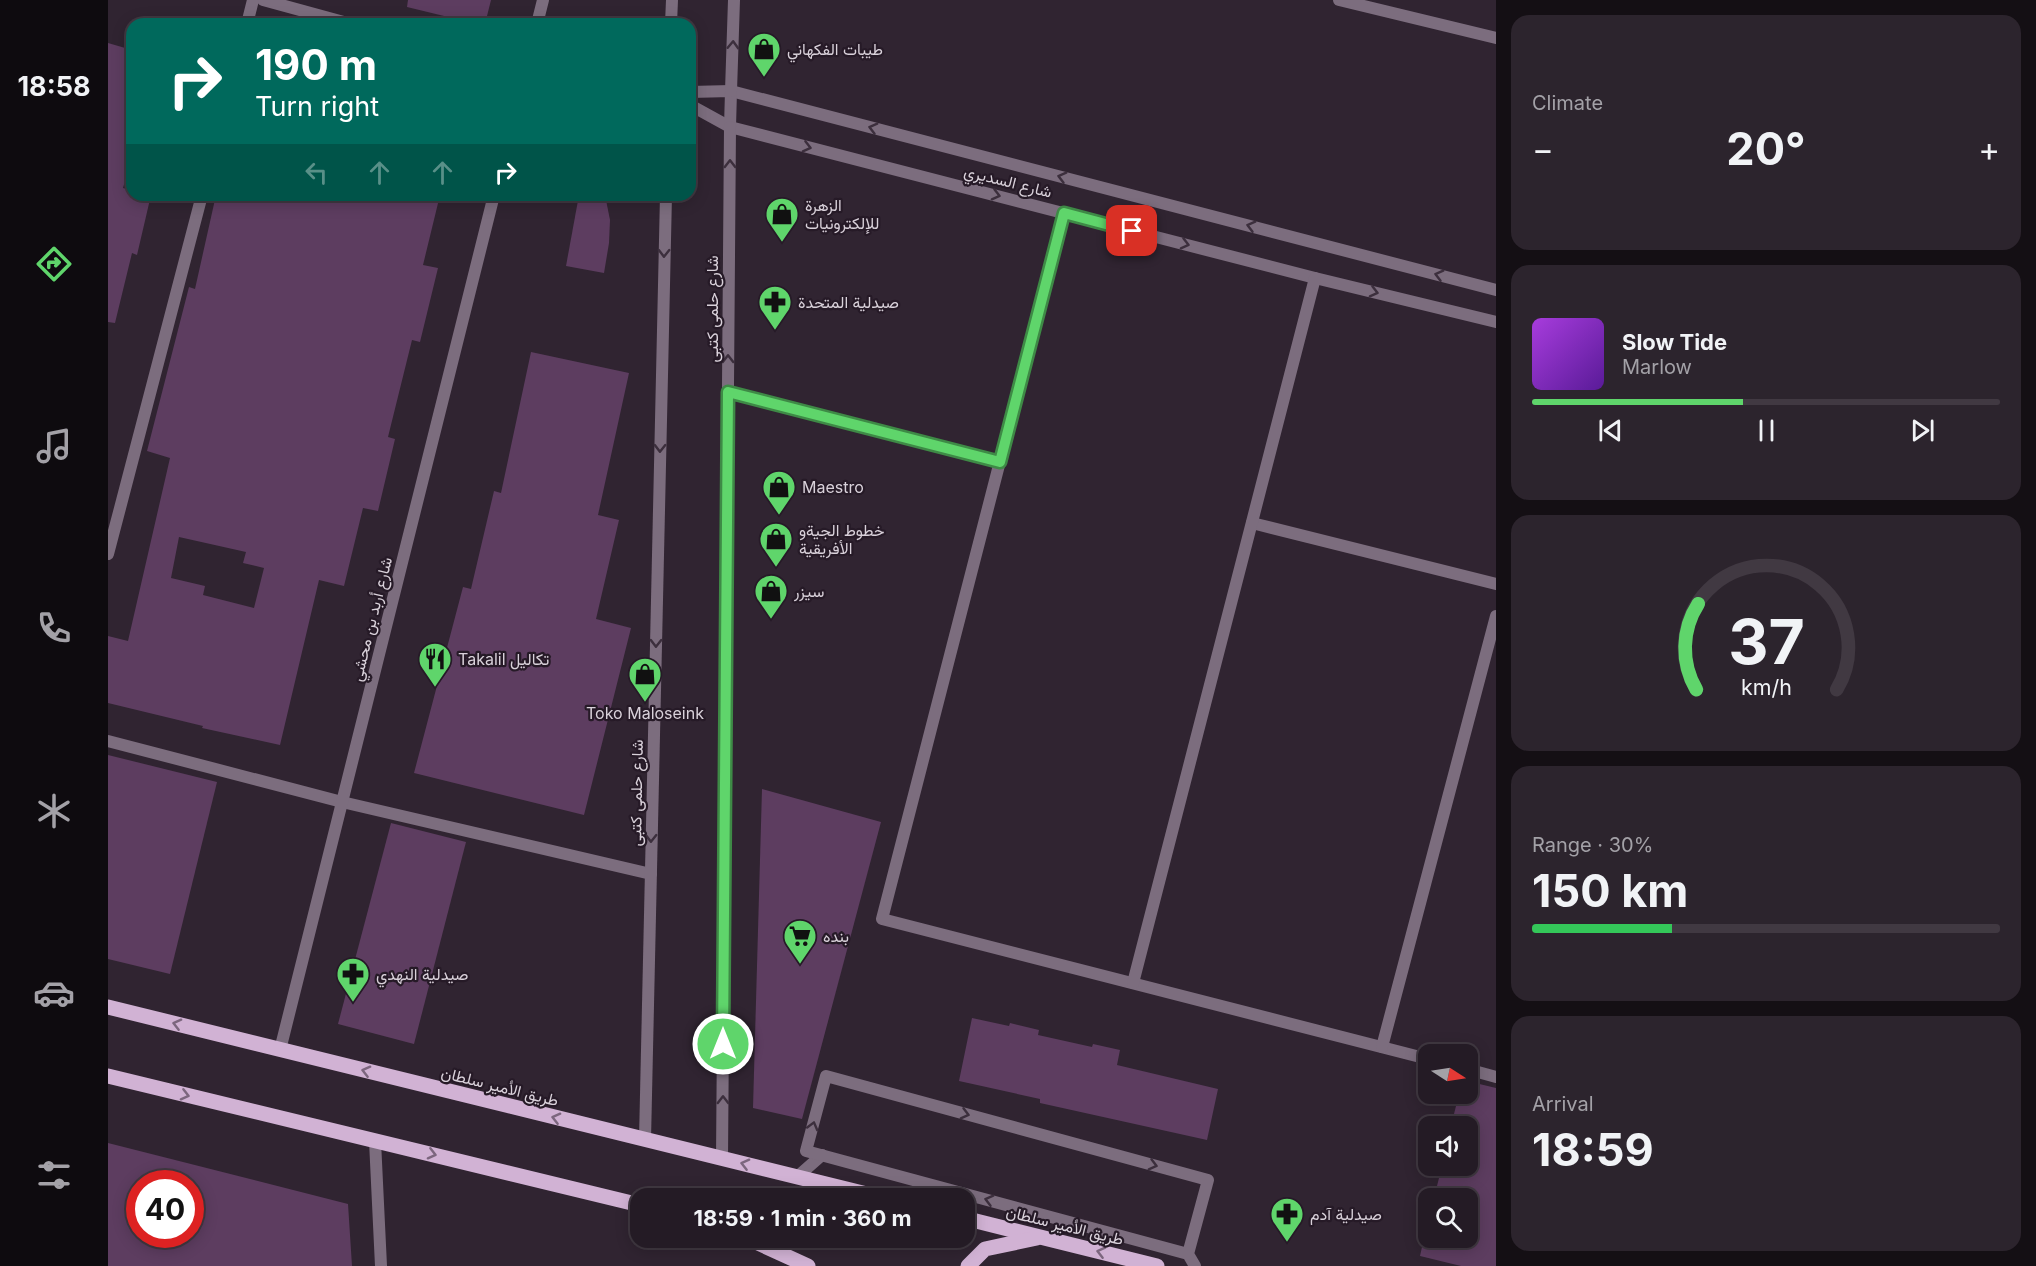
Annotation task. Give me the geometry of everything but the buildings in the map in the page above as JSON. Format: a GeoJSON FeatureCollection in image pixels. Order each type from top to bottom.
{"type":"FeatureCollection","features":[{"type":"Feature","properties":{"kind":"main road","name":"طريق الأمير سلطان"},"geometry":{"type":"LineString","coordinates":[[108,1007],[842,1188]]}},
{"type":"Feature","properties":{"kind":"main road"},"geometry":{"type":"LineString","coordinates":[[108,1076],[630,1203]]}},
{"type":"Feature","properties":{"kind":"main road","name":"طريق الأمير سلطان"},"geometry":{"type":"LineString","coordinates":[[975,1221],[1157,1266]]}},
{"type":"Feature","properties":{"kind":"main road"},"geometry":{"type":"LineString","coordinates":[[968,1266],[986,1249],[1040,1237]]}},
{"type":"Feature","properties":{"kind":"main road"},"geometry":{"type":"LineString","coordinates":[[769,1248],[808,1266]]}},
{"type":"Feature","properties":{"kind":"street"},"geometry":{"type":"LineString","coordinates":[[248,18],[253,0]]}},
{"type":"Feature","properties":{"kind":"street"},"geometry":{"type":"LineString","coordinates":[[263,0],[329,18]]}},
{"type":"Feature","properties":{"kind":"street"},"geometry":{"type":"LineString","coordinates":[[538,18],[543,0]]}},
{"type":"Feature","properties":{"kind":"street"},"geometry":{"type":"LineString","coordinates":[[671,18],[672,0]]}},
{"type":"Feature","properties":{"kind":"street","name":"شارع حلمى كتبى"},"geometry":{"type":"LineString","coordinates":[[722,1159],[730,127],[734,0]]}},
{"type":"Feature","properties":{"kind":"street"},"geometry":{"type":"LineString","coordinates":[[1340,0],[1496,38]]}},
{"type":"Feature","properties":{"kind":"street","name":"شارع السديري"},"geometry":{"type":"LineString","coordinates":[[696,92],[731,91],[1496,290]]}},
{"type":"Feature","properties":{"kind":"street","name":"شارع السديري"},"geometry":{"type":"LineString","coordinates":[[696,108],[730,127],[1315,278],[1496,322]]}},
{"type":"Feature","properties":{"kind":"street"},"geometry":{"type":"LineString","coordinates":[[108,554],[200,201]]}},
{"type":"Feature","properties":{"kind":"street","name":"شارع أربد بن محشي"},"geometry":{"type":"LineString","coordinates":[[280,1050],[492,201]]}},
{"type":"Feature","properties":{"kind":"street","name":"شارع حلمى كتبى"},"geometry":{"type":"LineString","coordinates":[[645,1140],[666,201]]}},
{"type":"Feature","properties":{"kind":"street"},"geometry":{"type":"LineString","coordinates":[[1064,213],[882,919],[1418,1056]]}},
{"type":"Feature","properties":{"kind":"street"},"geometry":{"type":"LineString","coordinates":[[1133,983],[1315,278]]}},
{"type":"Feature","properties":{"kind":"street"},"geometry":{"type":"LineString","coordinates":[[728,392],[1000,462]]}},
{"type":"Feature","properties":{"kind":"street"},"geometry":{"type":"LineString","coordinates":[[1252,523],[1496,584]]}},
{"type":"Feature","properties":{"kind":"street"},"geometry":{"type":"LineString","coordinates":[[1382,1047],[1496,616]]}},
{"type":"Feature","properties":{"kind":"street"},"geometry":{"type":"LineString","coordinates":[[108,741],[342,802],[651,874]]}},
{"type":"Feature","properties":{"kind":"street"},"geometry":{"type":"LineString","coordinates":[[1478,1072],[1496,1077]]}},
{"type":"Feature","properties":{"kind":"street"},"geometry":{"type":"LineString","coordinates":[[1188,1254],[1208,1180],[826,1076],[806,1151],[1188,1254],[1195,1266]]}},
{"type":"Feature","properties":{"kind":"street"},"geometry":{"type":"LineString","coordinates":[[375,1141],[381,1266]]}},
{"type":"Feature","properties":{"kind":"street"},"geometry":{"type":"LineString","coordinates":[[797,1177],[822,1155]]}},
{"type":"Feature","properties":{"kind":"place","name":"طيبات الفكهاني"},"geometry":{"type":"Point","coordinates":[764,78]}},
{"type":"Feature","properties":{"kind":"place","name":"الزهرة للإلكترونيات"},"geometry":{"type":"Point","coordinates":[782,243]}},
{"type":"Feature","properties":{"kind":"place","name":"صيدلية المتحدة"},"geometry":{"type":"Point","coordinates":[775,331]}},
{"type":"Feature","properties":{"kind":"place","name":"Maestro"},"geometry":{"type":"Point","coordinates":[779,516]}},
{"type":"Feature","properties":{"kind":"place","name":"خطوط الجيةو الأفريقية"},"geometry":{"type":"Point","coordinates":[776,568]}},
{"type":"Feature","properties":{"kind":"place","name":"سيزر"},"geometry":{"type":"Point","coordinates":[771,620]}},
{"type":"Feature","properties":{"kind":"place","name":"Takalil تكاليل"},"geometry":{"type":"Point","coordinates":[435,688]}},
{"type":"Feature","properties":{"kind":"place","name":"Toko Maloseink"},"geometry":{"type":"Point","coordinates":[645,703]}},
{"type":"Feature","properties":{"kind":"place","name":"بنده"},"geometry":{"type":"Point","coordinates":[800,965]}},
{"type":"Feature","properties":{"kind":"place","name":"صيدلية النهدي"},"geometry":{"type":"Point","coordinates":[353,1003]}},
{"type":"Feature","properties":{"kind":"place","name":"صيدلية آدم"},"geometry":{"type":"Point","coordinates":[1287,1243]}},
{"type":"Feature","properties":{"kind":"route"},"geometry":{"type":"LineString","coordinates":[[723,1044],[728,392],[1000,462],[1064,213],[1132,231]]}}]}
